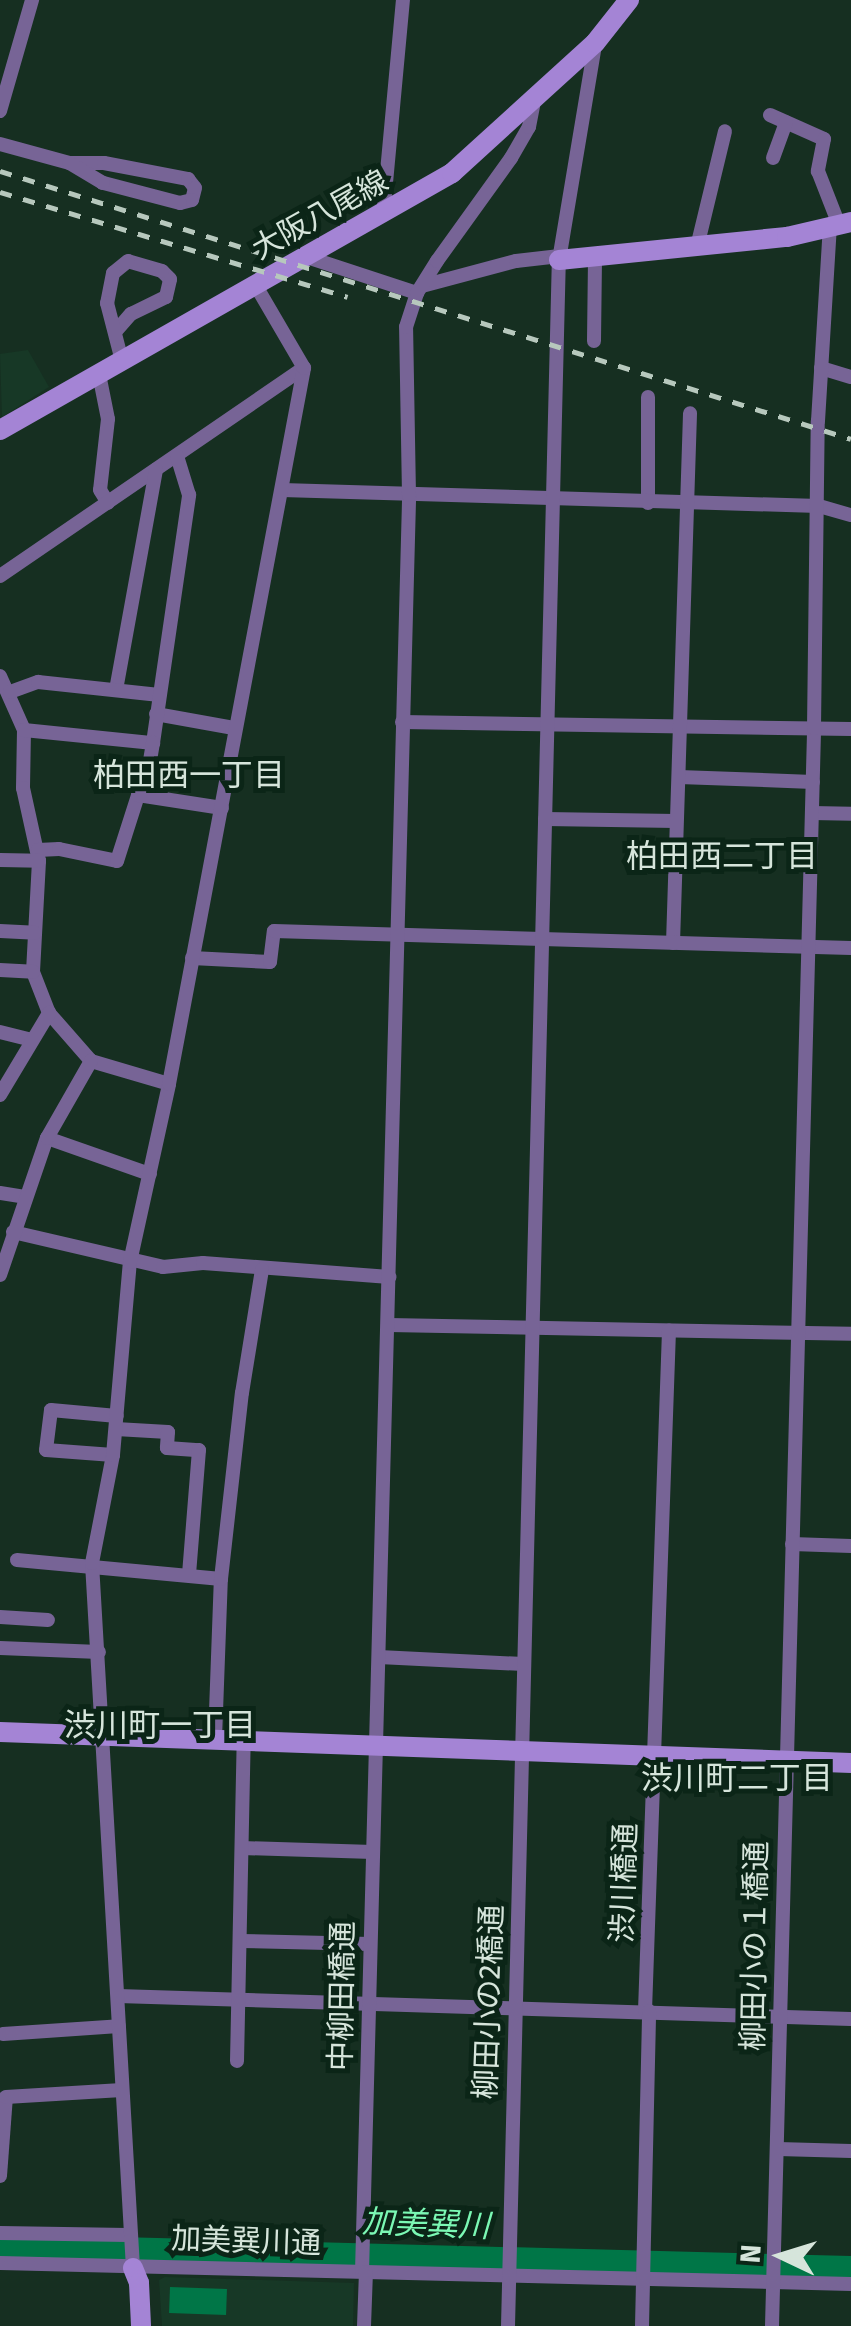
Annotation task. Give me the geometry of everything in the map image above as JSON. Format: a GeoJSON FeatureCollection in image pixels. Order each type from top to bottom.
{"type":"FeatureCollection","features":[{"type":"Feature","properties":{"kind":"street"},"geometry":{"type":"LineString","coordinates":[[0,111],[32,0]]}},
{"type":"Feature","properties":{"kind":"street"},"geometry":{"type":"LineString","coordinates":[[384,216],[403,0]]}},
{"type":"Feature","properties":{"kind":"street","name":"大阪八尾線"},"geometry":{"type":"LineString","coordinates":[[0,430],[255,284],[384,216],[452,173],[595,43],[629,0]]}},
{"type":"Feature","properties":{"kind":"street","name":"柳田小の2橋通"},"geometry":{"type":"LineString","coordinates":[[508,2326],[560,258],[595,43]]}},
{"type":"Feature","properties":{"kind":"street"},"geometry":{"type":"LineString","coordinates":[[420,290],[511,158],[528,127],[534,101]]}},
{"type":"Feature","properties":{"kind":"street"},"geometry":{"type":"LineString","coordinates":[[307,257],[420,290],[516,261],[697,247],[840,225],[818,171],[824,139],[770,116]]}},
{"type":"Feature","properties":{"kind":"street"},"geometry":{"type":"LineString","coordinates":[[773,158],[786,122]]}},
{"type":"Feature","properties":{"kind":"street"},"geometry":{"type":"LineString","coordinates":[[697,247],[725,131]]}},
{"type":"Feature","properties":{"kind":"street"},"geometry":{"type":"LineString","coordinates":[[489,142],[511,158]]}},
{"type":"Feature","properties":{"kind":"street"},"geometry":{"type":"LineString","coordinates":[[0,144],[70,163],[104,163],[188,179],[195,188],[192,200],[180,202],[104,183],[70,163]]}},
{"type":"Feature","properties":{"kind":"street","name":"柳田小の１橋通"},"geometry":{"type":"LineString","coordinates":[[772,2326],[821,368],[840,225]]}},
{"type":"Feature","properties":{"kind":"street"},"geometry":{"type":"LineString","coordinates":[[594,341],[595,256]]}},
{"type":"Feature","properties":{"kind":"street"},"geometry":{"type":"LineString","coordinates":[[116,331],[130,314],[166,297],[170,279],[162,271],[128,262],[113,274],[107,303],[122,360]]}},
{"type":"Feature","properties":{"kind":"street"},"geometry":{"type":"LineString","coordinates":[[141,2326],[139,2284],[130,2251],[105,1735],[92,1564],[114,1455],[130,1262],[169,1084],[304,368],[255,284]]}},
{"type":"Feature","properties":{"kind":"street","name":"中柳田橋通"},"geometry":{"type":"LineString","coordinates":[[364,2326],[370,1944],[408,495],[406,327],[420,290]]}},
{"type":"Feature","properties":{"kind":"street"},"geometry":{"type":"LineString","coordinates":[[1,573],[304,368]]}},
{"type":"Feature","properties":{"kind":"street"},"geometry":{"type":"LineString","coordinates":[[821,368],[851,378]]}},
{"type":"Feature","properties":{"kind":"street"},"geometry":{"type":"LineString","coordinates":[[98,374],[108,419],[100,490],[108,503]]}},
{"type":"Feature","properties":{"kind":"street"},"geometry":{"type":"LineString","coordinates":[[648,397],[648,502]]}},
{"type":"Feature","properties":{"kind":"street"},"geometry":{"type":"LineString","coordinates":[[672,943],[690,504],[690,414]]}},
{"type":"Feature","properties":{"kind":"street"},"geometry":{"type":"LineString","coordinates":[[144,796],[189,495],[177,456]]}},
{"type":"Feature","properties":{"kind":"street"},"geometry":{"type":"LineString","coordinates":[[116,690],[156,470]]}},
{"type":"Feature","properties":{"kind":"street"},"geometry":{"type":"LineString","coordinates":[[282,490],[819,506],[851,515]]}},
{"type":"Feature","properties":{"kind":"street"},"geometry":{"type":"LineString","coordinates":[[0,676],[24,730],[23,788],[39,856],[33,972],[49,1013],[91,1060],[169,1084]]}},
{"type":"Feature","properties":{"kind":"street"},"geometry":{"type":"LineString","coordinates":[[10,692],[38,682],[159,695]]}},
{"type":"Feature","properties":{"kind":"street"},"geometry":{"type":"LineString","coordinates":[[156,714],[234,728]]}},
{"type":"Feature","properties":{"kind":"street"},"geometry":{"type":"LineString","coordinates":[[402,722],[851,729]]}},
{"type":"Feature","properties":{"kind":"street"},"geometry":{"type":"LineString","coordinates":[[24,730],[154,743]]}},
{"type":"Feature","properties":{"kind":"street"},"geometry":{"type":"LineString","coordinates":[[679,778],[813,782]]}},
{"type":"Feature","properties":{"kind":"street"},"geometry":{"type":"LineString","coordinates":[[0,860],[39,856],[59,848],[117,861],[138,796],[222,808]]}},
{"type":"Feature","properties":{"kind":"street"},"geometry":{"type":"LineString","coordinates":[[812,813],[851,814]]}},
{"type":"Feature","properties":{"kind":"street"},"geometry":{"type":"LineString","coordinates":[[545,819],[676,820]]}},
{"type":"Feature","properties":{"kind":"street"},"geometry":{"type":"LineString","coordinates":[[0,931],[35,933]]}},
{"type":"Feature","properties":{"kind":"street"},"geometry":{"type":"LineString","coordinates":[[192,958],[270,962],[274,931],[851,948]]}},
{"type":"Feature","properties":{"kind":"street"},"geometry":{"type":"LineString","coordinates":[[0,970],[33,972]]}},
{"type":"Feature","properties":{"kind":"street"},"geometry":{"type":"LineString","coordinates":[[0,1095],[49,1013]]}},
{"type":"Feature","properties":{"kind":"street"},"geometry":{"type":"LineString","coordinates":[[0,1032],[32,1040]]}},
{"type":"Feature","properties":{"kind":"street"},"geometry":{"type":"LineString","coordinates":[[0,1275],[48,1138],[91,1060]]}},
{"type":"Feature","properties":{"kind":"street"},"geometry":{"type":"LineString","coordinates":[[48,1138],[150,1174]]}},
{"type":"Feature","properties":{"kind":"street"},"geometry":{"type":"LineString","coordinates":[[0,1193],[25,1197]]}},
{"type":"Feature","properties":{"kind":"street"},"geometry":{"type":"LineString","coordinates":[[14,1232],[130,1262],[389,1277]]}},
{"type":"Feature","properties":{"kind":"street"},"geometry":{"type":"LineString","coordinates":[[215,1739],[221,1579],[242,1392],[262,1270]]}},
{"type":"Feature","properties":{"kind":"street"},"geometry":{"type":"LineString","coordinates":[[388,1325],[851,1334]]}},
{"type":"Feature","properties":{"kind":"street","name":"渋川橋通"},"geometry":{"type":"LineString","coordinates":[[643,2275],[668,1330]]}},
{"type":"Feature","properties":{"kind":"street"},"geometry":{"type":"LineString","coordinates":[[114,1455],[46,1450],[51,1410],[168,1432],[167,1448],[199,1450],[189,1575]]}},
{"type":"Feature","properties":{"kind":"street"},"geometry":{"type":"LineString","coordinates":[[792,1544],[851,1546]]}},
{"type":"Feature","properties":{"kind":"street"},"geometry":{"type":"LineString","coordinates":[[18,1560],[221,1579]]}},
{"type":"Feature","properties":{"kind":"street"},"geometry":{"type":"LineString","coordinates":[[0,1618],[48,1620]]}},
{"type":"Feature","properties":{"kind":"street"},"geometry":{"type":"LineString","coordinates":[[0,1648],[99,1652]]}},
{"type":"Feature","properties":{"kind":"street"},"geometry":{"type":"LineString","coordinates":[[378,1658],[524,1664]]}},
{"type":"Feature","properties":{"kind":"street"},"geometry":{"type":"LineString","coordinates":[[0,1732],[851,1763]]}},
{"type":"Feature","properties":{"kind":"street"},"geometry":{"type":"LineString","coordinates":[[237,2060],[244,1740]]}},
{"type":"Feature","properties":{"kind":"street"},"geometry":{"type":"LineString","coordinates":[[242,1848],[373,1852]]}},
{"type":"Feature","properties":{"kind":"street"},"geometry":{"type":"LineString","coordinates":[[240,1941],[370,1944]]}},
{"type":"Feature","properties":{"kind":"street"},"geometry":{"type":"LineString","coordinates":[[118,1996],[851,2019]]}},
{"type":"Feature","properties":{"kind":"street"},"geometry":{"type":"LineString","coordinates":[[3,2034],[120,2026]]}},
{"type":"Feature","properties":{"kind":"street"},"geometry":{"type":"LineString","coordinates":[[0,2176],[6,2097],[122,2090]]}},
{"type":"Feature","properties":{"kind":"street"},"geometry":{"type":"LineString","coordinates":[[778,2150],[851,2151]]}},
{"type":"Feature","properties":{"kind":"street"},"geometry":{"type":"LineString","coordinates":[[0,2233],[130,2251]]}},
{"type":"Feature","properties":{"kind":"street","name":"加美巽川通"},"geometry":{"type":"LineString","coordinates":[[0,2263],[130,2251],[363,2263],[510,2265],[643,2275],[774,2273],[851,2284]]}},
{"type":"Feature","properties":{"kind":"street"},"geometry":{"type":"LineString","coordinates":[[642,2326],[643,2275]]}},
{"type":"Feature","properties":{"kind":"shaded area"},"geometry":{"type":"Polygon","coordinates":[[[28,350],[49,387],[2,417],[0,354],[28,350]]]}},
{"type":"Feature","properties":{"kind":"shaded area"},"geometry":{"type":"Polygon","coordinates":[[[165,2277],[354,2283],[353,2326],[162,2326],[159,2280],[165,2277]]]}},
{"type":"Feature","properties":{"kind":"shaded area"},"geometry":{"type":"Polygon","coordinates":[[[170,2287],[227,2289],[226,2315],[169,2313],[170,2287]]]}},
{"type":"Feature","properties":{"kind":"waterway","name":"加美巽川"},"geometry":{"type":"LineString","coordinates":[[0,2248],[851,2270]]}},
{"type":"Feature","properties":{"kind":"railway"},"geometry":{"type":"LineString","coordinates":[[0,171],[851,439]]}},
{"type":"Feature","properties":{"kind":"railway"},"geometry":{"type":"LineString","coordinates":[[0,192],[348,297]]}},
{"type":"Feature","properties":{"kind":"district","name":"柏田西一丁目"},"geometry":{"type":"Point","coordinates":[189,775]}},
{"type":"Feature","properties":{"kind":"district","name":"柏田西二丁目"},"geometry":{"type":"Point","coordinates":[722,856]}},
{"type":"Feature","properties":{"kind":"district","name":"渋川町一丁目"},"geometry":{"type":"Point","coordinates":[160,1725]}},
{"type":"Feature","properties":{"kind":"district","name":"渋川町二丁目"},"geometry":{"type":"Point","coordinates":[737,1778]}}]}
